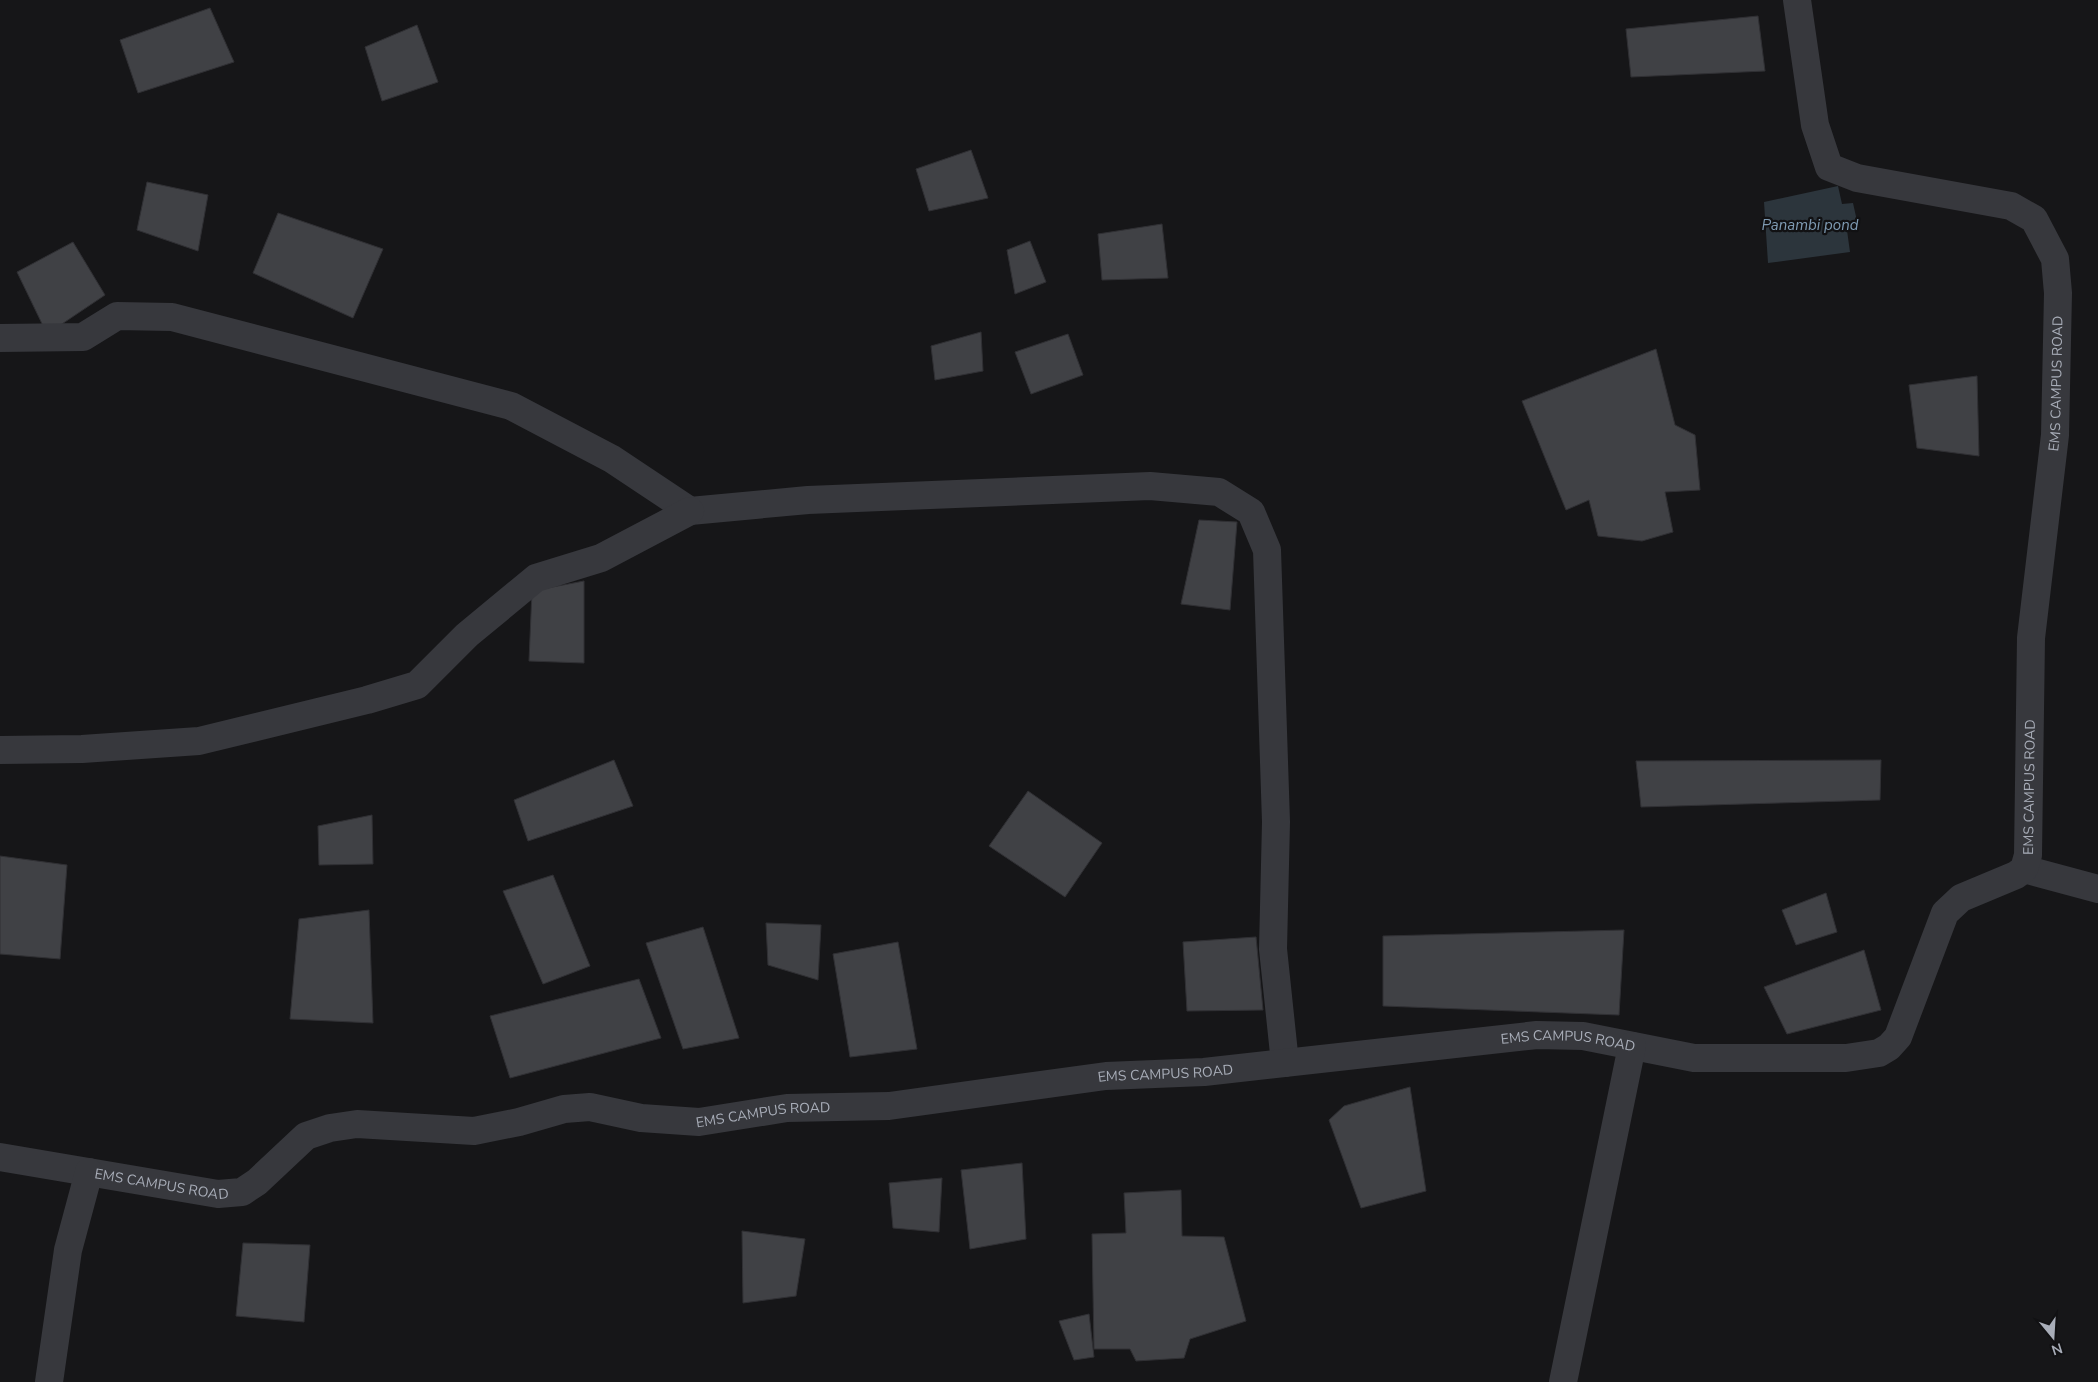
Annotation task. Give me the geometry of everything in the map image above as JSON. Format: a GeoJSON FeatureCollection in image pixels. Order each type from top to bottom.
{"type":"FeatureCollection","features":[{"type":"Feature","properties":{"kind":"street","name":"EMS CAMPUS ROAD"},"geometry":{"type":"LineString","coordinates":[[0,1157],[218,1194],[242,1192],[257,1182],[306,1136],[330,1128],[356,1124],[474,1131],[519,1122],[564,1109],[590,1107],[641,1118],[699,1122],[786,1108],[888,1106],[1106,1076],[1204,1072],[1536,1035],[1583,1036],[1694,1058],[1846,1058],[1879,1053],[1889,1048],[1898,1037],[1945,913],[1961,898],[2016,875],[2024,869],[2028,855],[2031,638],[2055,435],[2058,293],[2054,259],[2034,219],[2011,206],[1857,178],[1829,166],[1815,125],[1797,0]]}},
{"type":"Feature","properties":{"kind":"street"},"geometry":{"type":"LineString","coordinates":[[0,338],[83,337],[117,316],[172,317],[511,406],[612,459],[690,511]]}},
{"type":"Feature","properties":{"kind":"street"},"geometry":{"type":"LineString","coordinates":[[0,750],[82,749],[199,741],[367,700],[417,685],[467,636],[536,578],[601,558],[690,511],[808,500],[1150,486],[1219,492],[1251,512],[1267,550],[1276,822],[1273,949],[1284,1063]]}},
{"type":"Feature","properties":{"kind":"street"},"geometry":{"type":"LineString","coordinates":[[2024,869],[2098,889]]}},
{"type":"Feature","properties":{"kind":"street"},"geometry":{"type":"LineString","coordinates":[[1563,1382],[1632,1046]]}},
{"type":"Feature","properties":{"kind":"street"},"geometry":{"type":"LineString","coordinates":[[49,1382],[68,1250],[89,1172]]}},
{"type":"Feature","properties":{"kind":"water","name":"Panambi pond"},"geometry":{"type":"Polygon","coordinates":[[[1838,186],[1842,204],[1853,203],[1857,221],[1846,223],[1850,252],[1768,263],[1764,202],[1838,186]]]}},
{"type":"Feature","properties":{"kind":"building"},"geometry":{"type":"Polygon","coordinates":[[[210,8],[234,62],[138,93],[120,40],[210,8]]]}},
{"type":"Feature","properties":{"kind":"building"},"geometry":{"type":"Polygon","coordinates":[[[1758,16],[1765,71],[1631,77],[1626,29],[1758,16]]]}},
{"type":"Feature","properties":{"kind":"building"},"geometry":{"type":"Polygon","coordinates":[[[417,25],[438,82],[382,101],[365,47],[417,25]]]}},
{"type":"Feature","properties":{"kind":"building"},"geometry":{"type":"Polygon","coordinates":[[[971,150],[988,198],[929,211],[916,169],[971,150]]]}},
{"type":"Feature","properties":{"kind":"building"},"geometry":{"type":"Polygon","coordinates":[[[147,182],[208,195],[198,251],[137,230],[147,182]]]}},
{"type":"Feature","properties":{"kind":"building"},"geometry":{"type":"Polygon","coordinates":[[[278,213],[383,249],[353,318],[253,273],[278,213]]]}},
{"type":"Feature","properties":{"kind":"building"},"geometry":{"type":"Polygon","coordinates":[[[1162,224],[1168,278],[1102,280],[1098,234],[1162,224]]]}},
{"type":"Feature","properties":{"kind":"building"},"geometry":{"type":"Polygon","coordinates":[[[1030,241],[1046,282],[1015,294],[1007,250],[1030,241]]]}},
{"type":"Feature","properties":{"kind":"building"},"geometry":{"type":"Polygon","coordinates":[[[73,242],[105,295],[47,334],[17,272],[73,242]]]}},
{"type":"Feature","properties":{"kind":"building"},"geometry":{"type":"Polygon","coordinates":[[[981,332],[983,371],[935,380],[931,346],[981,332]]]}},
{"type":"Feature","properties":{"kind":"building"},"geometry":{"type":"Polygon","coordinates":[[[1068,334],[1083,375],[1031,394],[1015,352],[1068,334]]]}},
{"type":"Feature","properties":{"kind":"building"},"geometry":{"type":"Polygon","coordinates":[[[1656,349],[1675,425],[1695,435],[1700,490],[1665,492],[1673,532],[1642,541],[1598,536],[1589,500],[1566,510],[1522,401],[1656,349]]]}},
{"type":"Feature","properties":{"kind":"building"},"geometry":{"type":"Polygon","coordinates":[[[1977,376],[1979,456],[1917,448],[1909,385],[1977,376]]]}},
{"type":"Feature","properties":{"kind":"building"},"geometry":{"type":"Polygon","coordinates":[[[1199,520],[1237,522],[1230,610],[1181,604],[1199,520]]]}},
{"type":"Feature","properties":{"kind":"building"},"geometry":{"type":"Polygon","coordinates":[[[584,581],[584,663],[529,661],[532,591],[584,581]]]}},
{"type":"Feature","properties":{"kind":"building"},"geometry":{"type":"Polygon","coordinates":[[[614,760],[633,806],[528,841],[514,800],[614,760]]]}},
{"type":"Feature","properties":{"kind":"building"},"geometry":{"type":"Polygon","coordinates":[[[1881,760],[1880,800],[1641,807],[1636,761],[1881,760]]]}},
{"type":"Feature","properties":{"kind":"building"},"geometry":{"type":"Polygon","coordinates":[[[1028,791],[1102,843],[1065,897],[989,846],[1028,791]]]}},
{"type":"Feature","properties":{"kind":"building"},"geometry":{"type":"Polygon","coordinates":[[[372,815],[373,864],[319,865],[318,826],[372,815]]]}},
{"type":"Feature","properties":{"kind":"building"},"geometry":{"type":"Polygon","coordinates":[[[0,856],[67,865],[60,959],[0,954],[0,856]]]}},
{"type":"Feature","properties":{"kind":"building"},"geometry":{"type":"Polygon","coordinates":[[[553,875],[590,966],[543,984],[503,891],[553,875]]]}},
{"type":"Feature","properties":{"kind":"building"},"geometry":{"type":"Polygon","coordinates":[[[1826,893],[1837,932],[1796,945],[1782,910],[1826,893]]]}},
{"type":"Feature","properties":{"kind":"building"},"geometry":{"type":"Polygon","coordinates":[[[369,910],[373,1023],[290,1019],[299,919],[369,910]]]}},
{"type":"Feature","properties":{"kind":"building"},"geometry":{"type":"Polygon","coordinates":[[[766,923],[821,925],[818,980],[768,965],[766,923]]]}},
{"type":"Feature","properties":{"kind":"building"},"geometry":{"type":"Polygon","coordinates":[[[703,927],[739,1038],[683,1049],[646,943],[703,927]]]}},
{"type":"Feature","properties":{"kind":"building"},"geometry":{"type":"Polygon","coordinates":[[[1624,930],[1619,1015],[1383,1006],[1383,936],[1624,930]]]}},
{"type":"Feature","properties":{"kind":"building"},"geometry":{"type":"Polygon","coordinates":[[[1256,937],[1263,1010],[1187,1011],[1183,942],[1256,937]]]}},
{"type":"Feature","properties":{"kind":"building"},"geometry":{"type":"Polygon","coordinates":[[[898,942],[917,1049],[850,1057],[833,954],[898,942]]]}},
{"type":"Feature","properties":{"kind":"building"},"geometry":{"type":"Polygon","coordinates":[[[1864,950],[1881,1010],[1787,1034],[1764,987],[1864,950]]]}},
{"type":"Feature","properties":{"kind":"building"},"geometry":{"type":"Polygon","coordinates":[[[639,979],[661,1038],[510,1078],[490,1016],[639,979]]]}},
{"type":"Feature","properties":{"kind":"building"},"geometry":{"type":"Polygon","coordinates":[[[1410,1087],[1426,1191],[1361,1208],[1329,1120],[1344,1106],[1410,1087]]]}},
{"type":"Feature","properties":{"kind":"building"},"geometry":{"type":"Polygon","coordinates":[[[1022,1163],[1026,1239],[970,1249],[961,1170],[1022,1163]]]}},
{"type":"Feature","properties":{"kind":"building"},"geometry":{"type":"Polygon","coordinates":[[[942,1178],[939,1232],[893,1228],[889,1183],[942,1178]]]}},
{"type":"Feature","properties":{"kind":"building"},"geometry":{"type":"Polygon","coordinates":[[[1181,1190],[1182,1236],[1224,1237],[1246,1321],[1190,1339],[1184,1358],[1136,1361],[1130,1349],[1094,1349],[1092,1234],[1126,1233],[1124,1193],[1181,1190]]]}},
{"type":"Feature","properties":{"kind":"building"},"geometry":{"type":"Polygon","coordinates":[[[742,1231],[805,1239],[796,1296],[743,1303],[742,1231]]]}},
{"type":"Feature","properties":{"kind":"building"},"geometry":{"type":"Polygon","coordinates":[[[243,1243],[310,1245],[304,1322],[236,1316],[243,1243]]]}},
{"type":"Feature","properties":{"kind":"building"},"geometry":{"type":"Polygon","coordinates":[[[1089,1314],[1094,1357],[1074,1360],[1059,1321],[1089,1314]]]}}]}
